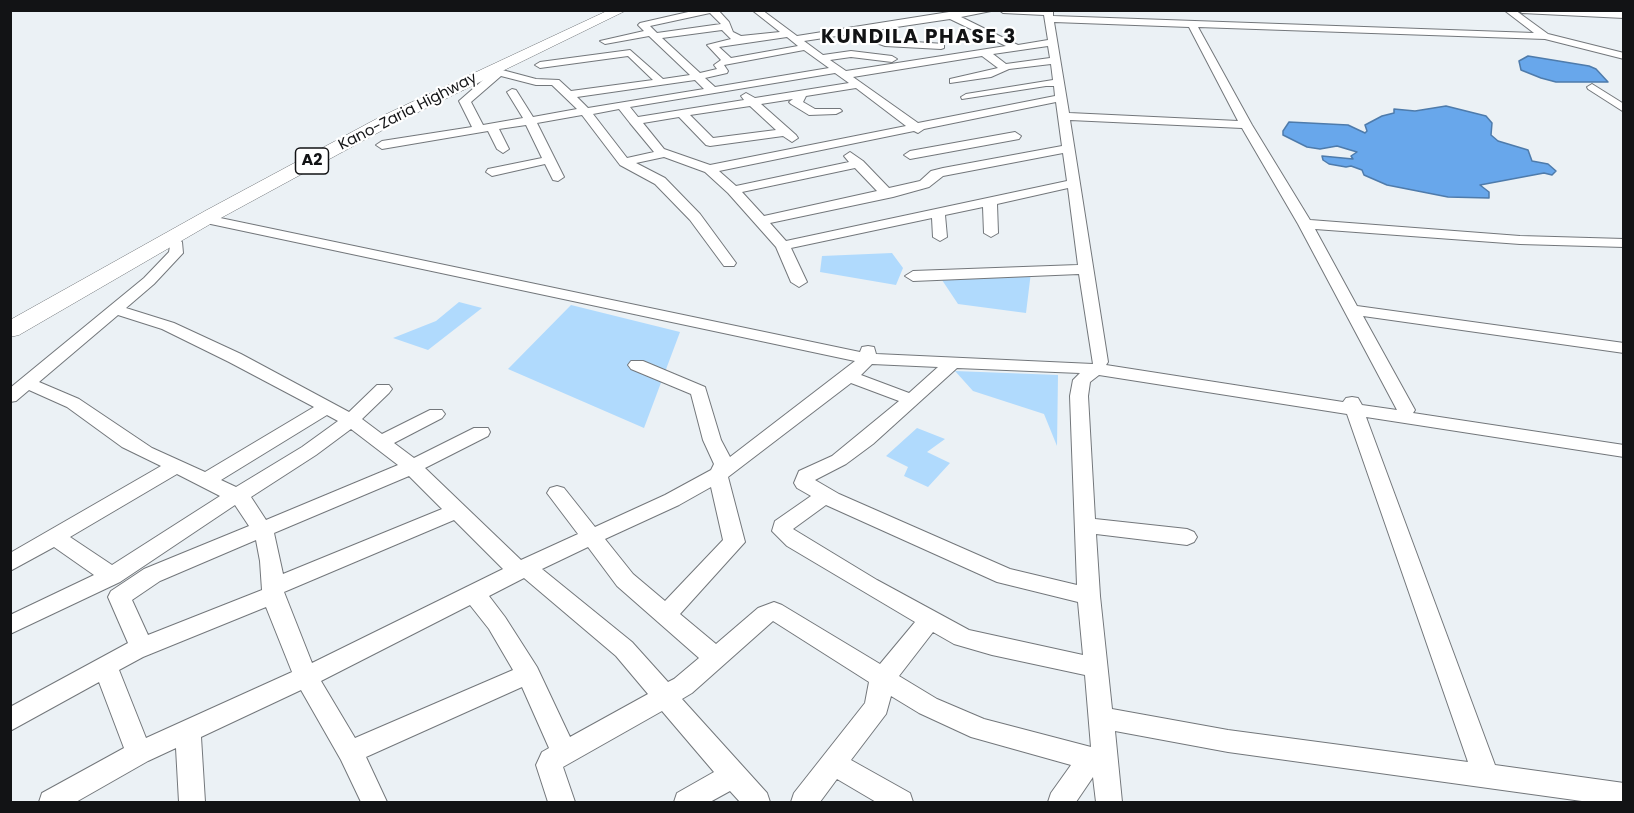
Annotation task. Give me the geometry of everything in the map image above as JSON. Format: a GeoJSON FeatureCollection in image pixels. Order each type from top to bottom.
{"type":"FeatureCollection","features":[{"type":"Feature","properties":{"kind":"highway","name":"Kano-Zaria Highway"},"geometry":{"type":"LineString","coordinates":[[10,316],[340,138],[484,67],[609,10]]}},
{"type":"Feature","properties":{"kind":"highway","name":"Kano-Zaria Highway"},"geometry":{"type":"LineString","coordinates":[[10,330],[209,217],[386,121],[621,10]]}},
{"type":"Feature","properties":{"kind":"street"},"geometry":{"type":"LineString","coordinates":[[712,90],[643,25],[712,10],[727,26],[729,34],[744,39]]}},
{"type":"Feature","properties":{"kind":"street"},"geometry":{"type":"LineString","coordinates":[[756,10],[918,129]]}},
{"type":"Feature","properties":{"kind":"street"},"geometry":{"type":"LineString","coordinates":[[728,61],[712,45],[744,39],[849,31],[946,13],[992,10]]}},
{"type":"Feature","properties":{"kind":"street"},"geometry":{"type":"LineString","coordinates":[[1003,10],[1192,24],[1545,36],[1623,57]]}},
{"type":"Feature","properties":{"kind":"street"},"geometry":{"type":"LineString","coordinates":[[1508,10],[1545,36]]}},
{"type":"Feature","properties":{"kind":"street"},"geometry":{"type":"LineString","coordinates":[[1522,10],[1623,14]]}},
{"type":"Feature","properties":{"kind":"street"},"geometry":{"type":"LineString","coordinates":[[1618,10],[1623,14]]}},
{"type":"Feature","properties":{"kind":"street"},"geometry":{"type":"LineString","coordinates":[[946,13],[1017,48]]}},
{"type":"Feature","properties":{"kind":"street"},"geometry":{"type":"LineString","coordinates":[[1049,14],[1070,148],[1098,366]]}},
{"type":"Feature","properties":{"kind":"street"},"geometry":{"type":"LineString","coordinates":[[1192,24],[1246,125],[1305,224],[1406,410]]}},
{"type":"Feature","properties":{"kind":"street"},"geometry":{"type":"LineString","coordinates":[[849,31],[879,41],[941,46],[970,25]]}},
{"type":"Feature","properties":{"kind":"street"},"geometry":{"type":"LineString","coordinates":[[605,41],[727,26]]}},
{"type":"Feature","properties":{"kind":"street"},"geometry":{"type":"LineString","coordinates":[[382,145],[800,76],[940,60],[1053,42]]}},
{"type":"Feature","properties":{"kind":"street"},"geometry":{"type":"LineString","coordinates":[[892,59],[898,44]]}},
{"type":"Feature","properties":{"kind":"street"},"geometry":{"type":"LineString","coordinates":[[941,46],[944,51],[956,57]]}},
{"type":"Feature","properties":{"kind":"street"},"geometry":{"type":"LineString","coordinates":[[568,95],[723,71],[720,64],[728,61],[806,47]]}},
{"type":"Feature","properties":{"kind":"street"},"geometry":{"type":"LineString","coordinates":[[540,65],[668,49]]}},
{"type":"Feature","properties":{"kind":"street"},"geometry":{"type":"LineString","coordinates":[[630,53],[661,82]]}},
{"type":"Feature","properties":{"kind":"street"},"geometry":{"type":"LineString","coordinates":[[767,53],[800,76]]}},
{"type":"Feature","properties":{"kind":"street"},"geometry":{"type":"LineString","coordinates":[[984,53],[1004,67],[1056,60]]}},
{"type":"Feature","properties":{"kind":"street"},"geometry":{"type":"LineString","coordinates":[[820,58],[851,54],[892,59],[902,65]]}},
{"type":"Feature","properties":{"kind":"street"},"geometry":{"type":"LineString","coordinates":[[940,60],[939,69],[963,90],[966,97]]}},
{"type":"Feature","properties":{"kind":"street"},"geometry":{"type":"LineString","coordinates":[[954,81],[1002,71],[1004,67]]}},
{"type":"Feature","properties":{"kind":"street"},"geometry":{"type":"LineString","coordinates":[[479,129],[465,101],[495,71],[536,82],[555,82],[585,111],[624,162],[660,181],[694,217],[729,262]]}},
{"type":"Feature","properties":{"kind":"street"},"geometry":{"type":"LineString","coordinates":[[991,74],[1014,89]]}},
{"type":"Feature","properties":{"kind":"street"},"geometry":{"type":"LineString","coordinates":[[969,118],[959,105],[966,97],[1059,83]]}},
{"type":"Feature","properties":{"kind":"street"},"geometry":{"type":"LineString","coordinates":[[634,121],[857,85]]}},
{"type":"Feature","properties":{"kind":"street"},"geometry":{"type":"LineString","coordinates":[[736,87],[806,150]]}},
{"type":"Feature","properties":{"kind":"street"},"geometry":{"type":"LineString","coordinates":[[1592,87],[1623,110]]}},
{"type":"Feature","properties":{"kind":"street"},"geometry":{"type":"LineString","coordinates":[[512,93],[530,121],[558,177]]}},
{"type":"Feature","properties":{"kind":"street"},"geometry":{"type":"LineString","coordinates":[[897,145],[918,129],[969,118],[994,121],[1062,98]]}},
{"type":"Feature","properties":{"kind":"street"},"geometry":{"type":"LineString","coordinates":[[622,105],[663,154]]}},
{"type":"Feature","properties":{"kind":"street"},"geometry":{"type":"LineString","coordinates":[[681,113],[710,142],[787,132]]}},
{"type":"Feature","properties":{"kind":"street"},"geometry":{"type":"LineString","coordinates":[[1065,116],[1246,125]]}},
{"type":"Feature","properties":{"kind":"street"},"geometry":{"type":"LineString","coordinates":[[709,169],[838,144],[897,145],[988,141],[1015,135],[994,121]]}},
{"type":"Feature","properties":{"kind":"street"},"geometry":{"type":"LineString","coordinates":[[729,125],[741,139]]}},
{"type":"Feature","properties":{"kind":"street"},"geometry":{"type":"LineString","coordinates":[[492,127],[503,149]]}},
{"type":"Feature","properties":{"kind":"street"},"geometry":{"type":"LineString","coordinates":[[988,141],[1010,158]]}},
{"type":"Feature","properties":{"kind":"street"},"geometry":{"type":"LineString","coordinates":[[838,144],[888,194]]}},
{"type":"Feature","properties":{"kind":"street"},"geometry":{"type":"LineString","coordinates":[[897,145],[935,174]]}},
{"type":"Feature","properties":{"kind":"street"},"geometry":{"type":"LineString","coordinates":[[761,221],[888,194],[924,184],[935,174],[1070,148]]}},
{"type":"Feature","properties":{"kind":"street"},"geometry":{"type":"LineString","coordinates":[[624,162],[663,154],[709,169],[733,190],[783,246],[799,282]]}},
{"type":"Feature","properties":{"kind":"street"},"geometry":{"type":"LineString","coordinates":[[492,172],[549,160]]}},
{"type":"Feature","properties":{"kind":"street"},"geometry":{"type":"LineString","coordinates":[[733,190],[859,164]]}},
{"type":"Feature","properties":{"kind":"street"},"geometry":{"type":"LineString","coordinates":[[783,246],[1074,183]]}},
{"type":"Feature","properties":{"kind":"street"},"geometry":{"type":"LineString","coordinates":[[990,202],[991,233]]}},
{"type":"Feature","properties":{"kind":"street"},"geometry":{"type":"LineString","coordinates":[[938,213],[940,237]]}},
{"type":"Feature","properties":{"kind":"street"},"geometry":{"type":"LineString","coordinates":[[209,217],[868,355],[953,363],[1098,366]]}},
{"type":"Feature","properties":{"kind":"street"},"geometry":{"type":"LineString","coordinates":[[1305,224],[1520,240],[1623,243]]}},
{"type":"Feature","properties":{"kind":"street"},"geometry":{"type":"LineString","coordinates":[[19,390],[117,310],[176,253],[177,245],[170,239]]}},
{"type":"Feature","properties":{"kind":"street"},"geometry":{"type":"LineString","coordinates":[[913,276],[1086,269]]}},
{"type":"Feature","properties":{"kind":"street"},"geometry":{"type":"LineString","coordinates":[[117,310],[168,326],[236,358],[351,420],[382,442],[522,569],[624,649],[757,802]]}},
{"type":"Feature","properties":{"kind":"street"},"geometry":{"type":"LineString","coordinates":[[1351,310],[1623,348]]}},
{"type":"Feature","properties":{"kind":"street"},"geometry":{"type":"LineString","coordinates":[[868,355],[1098,366],[1623,451]]}},
{"type":"Feature","properties":{"kind":"street"},"geometry":{"type":"LineString","coordinates":[[52,802],[139,753],[306,677],[522,569],[672,500],[718,474],[849,376],[868,355]]}},
{"type":"Feature","properties":{"kind":"street"},"geometry":{"type":"LineString","coordinates":[[953,363],[866,440],[839,460],[806,476],[803,480],[807,486],[1005,576],[1089,596]]}},
{"type":"Feature","properties":{"kind":"street"},"geometry":{"type":"LineString","coordinates":[[637,365],[699,391],[712,440],[724,464],[718,474],[734,542],[665,616]]}},
{"type":"Feature","properties":{"kind":"street"},"geometry":{"type":"LineString","coordinates":[[1098,366],[1082,380],[1079,396],[1089,596],[1102,718],[1098,761],[1109,802]]}},
{"type":"Feature","properties":{"kind":"street"},"geometry":{"type":"LineString","coordinates":[[849,376],[911,400]]}},
{"type":"Feature","properties":{"kind":"street"},"geometry":{"type":"LineString","coordinates":[[10,625],[112,576],[309,451],[351,420],[383,389]]}},
{"type":"Feature","properties":{"kind":"street"},"geometry":{"type":"LineString","coordinates":[[19,390],[73,403],[129,443],[237,495],[265,535],[274,591],[306,677],[350,752],[374,802]]}},
{"type":"Feature","properties":{"kind":"street"},"geometry":{"type":"LineString","coordinates":[[1354,406],[1406,410],[1623,445]]}},
{"type":"Feature","properties":{"kind":"street"},"geometry":{"type":"LineString","coordinates":[[1354,406],[1486,776]]}},
{"type":"Feature","properties":{"kind":"street"},"geometry":{"type":"LineString","coordinates":[[207,480],[327,407]]}},
{"type":"Feature","properties":{"kind":"street"},"geometry":{"type":"LineString","coordinates":[[382,442],[436,414]]}},
{"type":"Feature","properties":{"kind":"street"},"geometry":{"type":"LineString","coordinates":[[142,647],[120,597],[152,575],[412,467],[481,432]]}},
{"type":"Feature","properties":{"kind":"street"},"geometry":{"type":"LineString","coordinates":[[10,563],[176,466]]}},
{"type":"Feature","properties":{"kind":"street"},"geometry":{"type":"LineString","coordinates":[[557,493],[625,580],[716,658]]}},
{"type":"Feature","properties":{"kind":"street"},"geometry":{"type":"LineString","coordinates":[[826,495],[782,526],[782,531],[803,547],[962,637],[992,646],[1097,668]]}},
{"type":"Feature","properties":{"kind":"street"},"geometry":{"type":"LineString","coordinates":[[10,720],[105,665],[142,647],[456,511]]}},
{"type":"Feature","properties":{"kind":"street"},"geometry":{"type":"LineString","coordinates":[[1085,525],[1187,537]]}},
{"type":"Feature","properties":{"kind":"street"},"geometry":{"type":"LineString","coordinates":[[56,538],[112,576]]}},
{"type":"Feature","properties":{"kind":"street"},"geometry":{"type":"LineString","coordinates":[[474,593],[497,623],[528,674],[564,752]]}},
{"type":"Feature","properties":{"kind":"street"},"geometry":{"type":"LineString","coordinates":[[561,802],[549,765],[554,757],[683,686],[766,614],[774,611],[882,680],[928,706],[980,729],[1098,761]]}},
{"type":"Feature","properties":{"kind":"street"},"geometry":{"type":"LineString","coordinates":[[804,802],[877,707],[882,680],[930,620]]}},
{"type":"Feature","properties":{"kind":"street"},"geometry":{"type":"LineString","coordinates":[[105,665],[139,753]]}},
{"type":"Feature","properties":{"kind":"street"},"geometry":{"type":"LineString","coordinates":[[350,752],[528,674]]}},
{"type":"Feature","properties":{"kind":"street"},"geometry":{"type":"LineString","coordinates":[[1102,718],[1228,741],[1623,795]]}},
{"type":"Feature","properties":{"kind":"street"},"geometry":{"type":"LineString","coordinates":[[188,730],[192,802]]}},
{"type":"Feature","properties":{"kind":"street"},"geometry":{"type":"LineString","coordinates":[[1061,802],[1098,761]]}},
{"type":"Feature","properties":{"kind":"street"},"geometry":{"type":"LineString","coordinates":[[834,764],[900,802]]}},
{"type":"Feature","properties":{"kind":"street"},"geometry":{"type":"LineString","coordinates":[[687,802],[733,775]]}},
{"type":"Feature","properties":{"kind":"shaded area"},"geometry":{"type":"Polygon","coordinates":[[[892,253],[903,268],[896,285],[820,272],[822,256],[892,253]]]}},
{"type":"Feature","properties":{"kind":"shaded area"},"geometry":{"type":"Polygon","coordinates":[[[1031,272],[1026,313],[958,304],[940,277],[1031,272]]]}},
{"type":"Feature","properties":{"kind":"shaded area"},"geometry":{"type":"Polygon","coordinates":[[[459,302],[482,308],[428,350],[393,338],[436,321],[459,302]]]}},
{"type":"Feature","properties":{"kind":"shaded area"},"geometry":{"type":"Polygon","coordinates":[[[571,305],[680,332],[644,428],[508,369],[571,305]]]}},
{"type":"Feature","properties":{"kind":"shaded area"},"geometry":{"type":"Polygon","coordinates":[[[955,371],[1058,375],[1057,446],[1044,414],[973,391],[955,371]]]}},
{"type":"Feature","properties":{"kind":"shaded area"},"geometry":{"type":"Polygon","coordinates":[[[917,428],[945,439],[927,452],[950,463],[928,487],[904,476],[908,467],[886,456],[917,428]]]}},
{"type":"Feature","properties":{"kind":"water"},"geometry":{"type":"Polygon","coordinates":[[[1528,56],[1589,66],[1596,69],[1608,82],[1556,82],[1541,78],[1521,70],[1519,61],[1528,56]]]}},
{"type":"Feature","properties":{"kind":"water"},"geometry":{"type":"Polygon","coordinates":[[[1446,106],[1486,116],[1492,123],[1491,135],[1498,141],[1528,150],[1532,161],[1548,164],[1556,171],[1552,175],[1544,173],[1480,185],[1489,192],[1489,198],[1448,197],[1387,185],[1364,175],[1362,170],[1351,166],[1329,164],[1323,160],[1322,156],[1353,159],[1351,156],[1357,152],[1337,146],[1320,149],[1307,147],[1283,135],[1289,122],[1348,125],[1365,133],[1367,131],[1365,125],[1382,116],[1394,113],[1394,109],[1415,111],[1446,106]]]}},
{"type":"Feature","properties":{"kind":"district","name":"KUNDILA PHASE 3"},"geometry":{"type":"Point","coordinates":[919,38]}}]}
